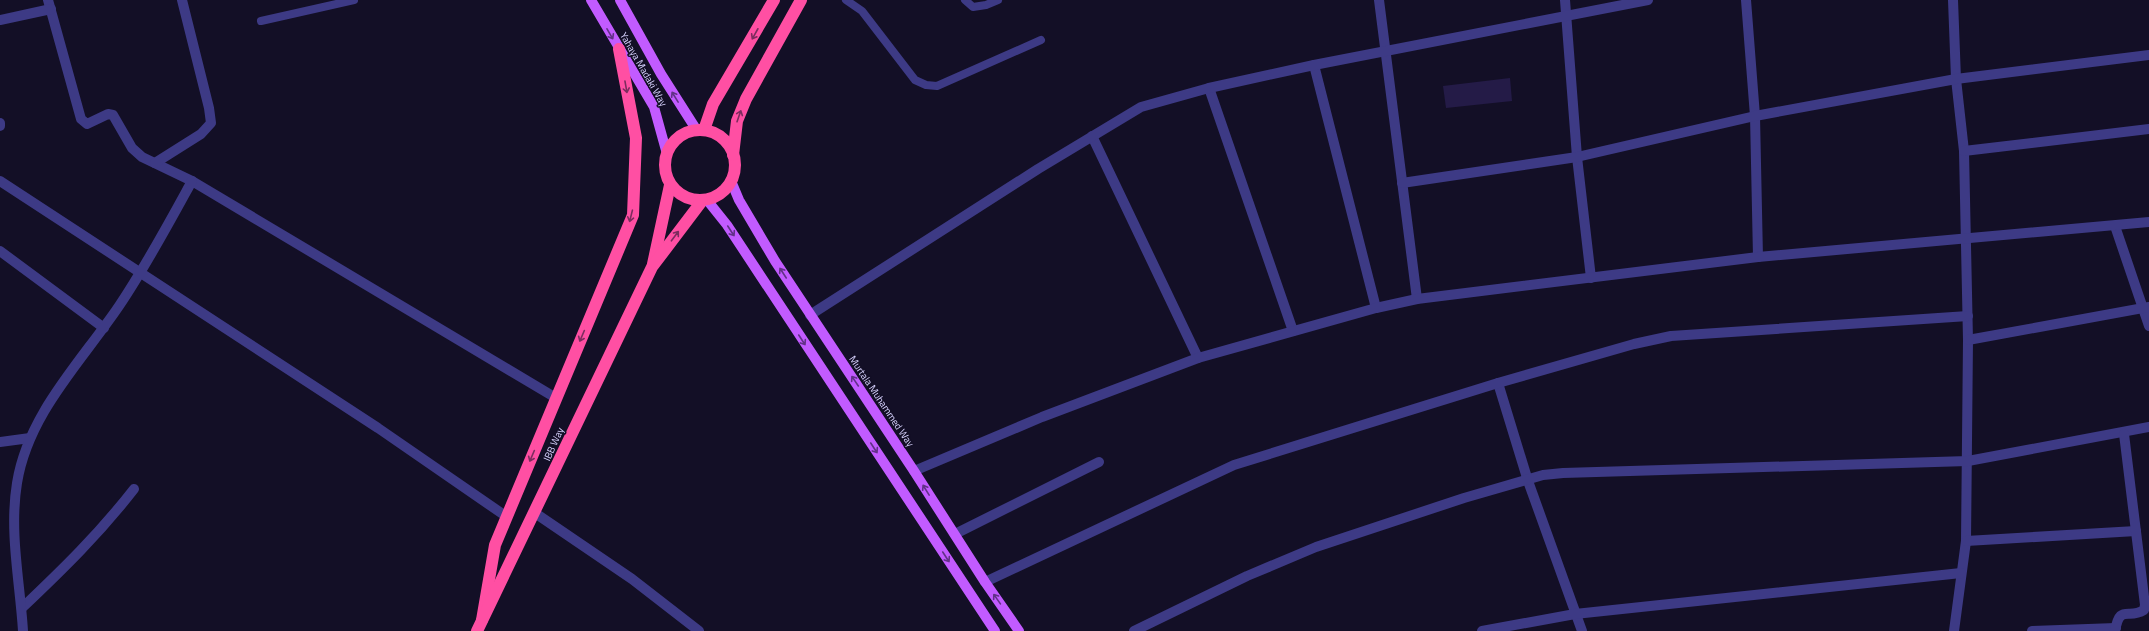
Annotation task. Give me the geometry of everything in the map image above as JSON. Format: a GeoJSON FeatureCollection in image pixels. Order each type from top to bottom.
{"type":"FeatureCollection","features":[{"type":"Feature","properties":{"kind":"highway"},"geometry":{"type":"LineString","coordinates":[[700,130],[713,104],[774,0]]}},
{"type":"Feature","properties":{"kind":"highway"},"geometry":{"type":"LineString","coordinates":[[733,155],[723,140],[716,134],[700,130],[681,135],[672,143],[667,154],[666,173],[670,185],[679,194],[690,200],[704,200],[721,193],[731,181],[735,168],[733,155],[737,121],[746,99],[801,0]]}},
{"type":"Feature","properties":{"kind":"highway"},"geometry":{"type":"LineString","coordinates":[[480,626],[495,545],[633,215],[636,138],[619,48]]}},
{"type":"Feature","properties":{"kind":"highway","name":"IBB Way"},"geometry":{"type":"LineString","coordinates":[[652,267],[670,185]]}},
{"type":"Feature","properties":{"kind":"highway","name":"IBB Way"},"geometry":{"type":"LineString","coordinates":[[480,626],[535,513],[581,411],[652,267],[704,200]]}},
{"type":"Feature","properties":{"kind":"main road","name":"Yahaya Madaki Way"},"geometry":{"type":"LineString","coordinates":[[591,0],[654,107],[667,154]]}},
{"type":"Feature","properties":{"kind":"main road","name":"Yahaya Madaki Way"},"geometry":{"type":"LineString","coordinates":[[620,0],[660,74],[700,130]]}},
{"type":"Feature","properties":{"kind":"main road","name":"Murtala Muhammed Way"},"geometry":{"type":"LineString","coordinates":[[731,181],[755,228],[810,315],[914,471],[985,582],[1019,631]]}},
{"type":"Feature","properties":{"kind":"main road"},"geometry":{"type":"LineString","coordinates":[[704,200],[727,225],[995,631]]}},
{"type":"Feature","properties":{"kind":"street"},"geometry":{"type":"LineString","coordinates":[[155,163],[201,134],[211,123],[209,108],[182,0]]}},
{"type":"Feature","properties":{"kind":"street"},"geometry":{"type":"LineString","coordinates":[[1379,0],[1417,299]]}},
{"type":"Feature","properties":{"kind":"street"},"geometry":{"type":"LineString","coordinates":[[1565,0],[1577,157],[1591,278]]}},
{"type":"Feature","properties":{"kind":"street"},"geometry":{"type":"LineString","coordinates":[[810,315],[1092,136],[1141,107],[1209,88],[1314,65],[1648,0]]}},
{"type":"Feature","properties":{"kind":"street"},"geometry":{"type":"LineString","coordinates":[[1746,0],[1755,116],[1758,257]]}},
{"type":"Feature","properties":{"kind":"street"},"geometry":{"type":"LineString","coordinates":[[1953,0],[1956,79],[1964,151],[1968,316],[1968,461],[1966,541],[1954,631]]}},
{"type":"Feature","properties":{"kind":"street"},"geometry":{"type":"LineString","coordinates":[[0,20],[50,4],[81,119],[87,124],[108,114],[113,115],[132,148],[142,157],[192,181],[556,398]]}},
{"type":"Feature","properties":{"kind":"street"},"geometry":{"type":"LineString","coordinates":[[1402,183],[1577,157],[1755,116],[1956,79],[2149,55]]}},
{"type":"Feature","properties":{"kind":"street"},"geometry":{"type":"LineString","coordinates":[[1314,65],[1376,308]]}},
{"type":"Feature","properties":{"kind":"street"},"geometry":{"type":"LineString","coordinates":[[1209,88],[1294,331]]}},
{"type":"Feature","properties":{"kind":"street"},"geometry":{"type":"LineString","coordinates":[[1964,151],[2149,129]]}},
{"type":"Feature","properties":{"kind":"street"},"geometry":{"type":"LineString","coordinates":[[1092,136],[1198,358]]}},
{"type":"Feature","properties":{"kind":"street"},"geometry":{"type":"LineString","coordinates":[[0,181],[378,428],[507,517]]}},
{"type":"Feature","properties":{"kind":"street"},"geometry":{"type":"LineString","coordinates":[[23,631],[15,535],[17,483],[30,438],[51,400],[104,328],[141,273],[192,181]]}},
{"type":"Feature","properties":{"kind":"street"},"geometry":{"type":"LineString","coordinates":[[914,471],[1042,417],[1198,358],[1376,308],[1417,299],[1758,257],[2149,222]]}},
{"type":"Feature","properties":{"kind":"street"},"geometry":{"type":"LineString","coordinates":[[2115,226],[2146,308],[2149,326]]}},
{"type":"Feature","properties":{"kind":"street"},"geometry":{"type":"LineString","coordinates":[[0,251],[104,328]]}},
{"type":"Feature","properties":{"kind":"street"},"geometry":{"type":"LineString","coordinates":[[1968,340],[2146,308]]}},
{"type":"Feature","properties":{"kind":"street"},"geometry":{"type":"LineString","coordinates":[[985,582],[1234,465],[1498,383],[1634,344],[1671,336],[1968,316]]}},
{"type":"Feature","properties":{"kind":"street"},"geometry":{"type":"LineString","coordinates":[[1498,383],[1528,481],[1582,631]]}},
{"type":"Feature","properties":{"kind":"street"},"geometry":{"type":"LineString","coordinates":[[1134,631],[1247,576],[1316,547],[1464,498],[1543,476],[1563,473],[1968,461],[2124,434],[2149,427]]}},
{"type":"Feature","properties":{"kind":"street"},"geometry":{"type":"LineString","coordinates":[[2032,631],[2116,630],[2116,621],[2120,616],[2127,613],[2139,613],[2144,610],[2145,605],[2124,434]]}},
{"type":"Feature","properties":{"kind":"street"},"geometry":{"type":"LineString","coordinates":[[0,442],[30,438]]}},
{"type":"Feature","properties":{"kind":"street"},"geometry":{"type":"LineString","coordinates":[[955,534],[1099,462]]}},
{"type":"Feature","properties":{"kind":"street"},"geometry":{"type":"LineString","coordinates":[[22,608],[105,526],[134,489]]}},
{"type":"Feature","properties":{"kind":"street"},"geometry":{"type":"LineString","coordinates":[[535,513],[632,579],[699,631]]}},
{"type":"Feature","properties":{"kind":"street"},"geometry":{"type":"LineString","coordinates":[[1966,541],[2136,531]]}},
{"type":"Feature","properties":{"kind":"street"},"geometry":{"type":"LineString","coordinates":[[1482,631],[1575,614],[1961,573]]}},
{"type":"Feature","properties":{"kind":"lane"},"geometry":{"type":"LineString","coordinates":[[261,21],[354,0]]}},
{"type":"Feature","properties":{"kind":"lane"},"geometry":{"type":"LineString","coordinates":[[846,0],[862,11],[915,80],[926,86],[936,86],[1041,40]]}},
{"type":"Feature","properties":{"kind":"lane"},"geometry":{"type":"LineString","coordinates":[[965,0],[973,7],[986,5],[998,0]]}},
{"type":"Feature","properties":{"kind":"building"},"geometry":{"type":"Polygon","coordinates":[[[1510,78],[1512,101],[1446,108],[1443,86],[1510,78]]]}}]}
